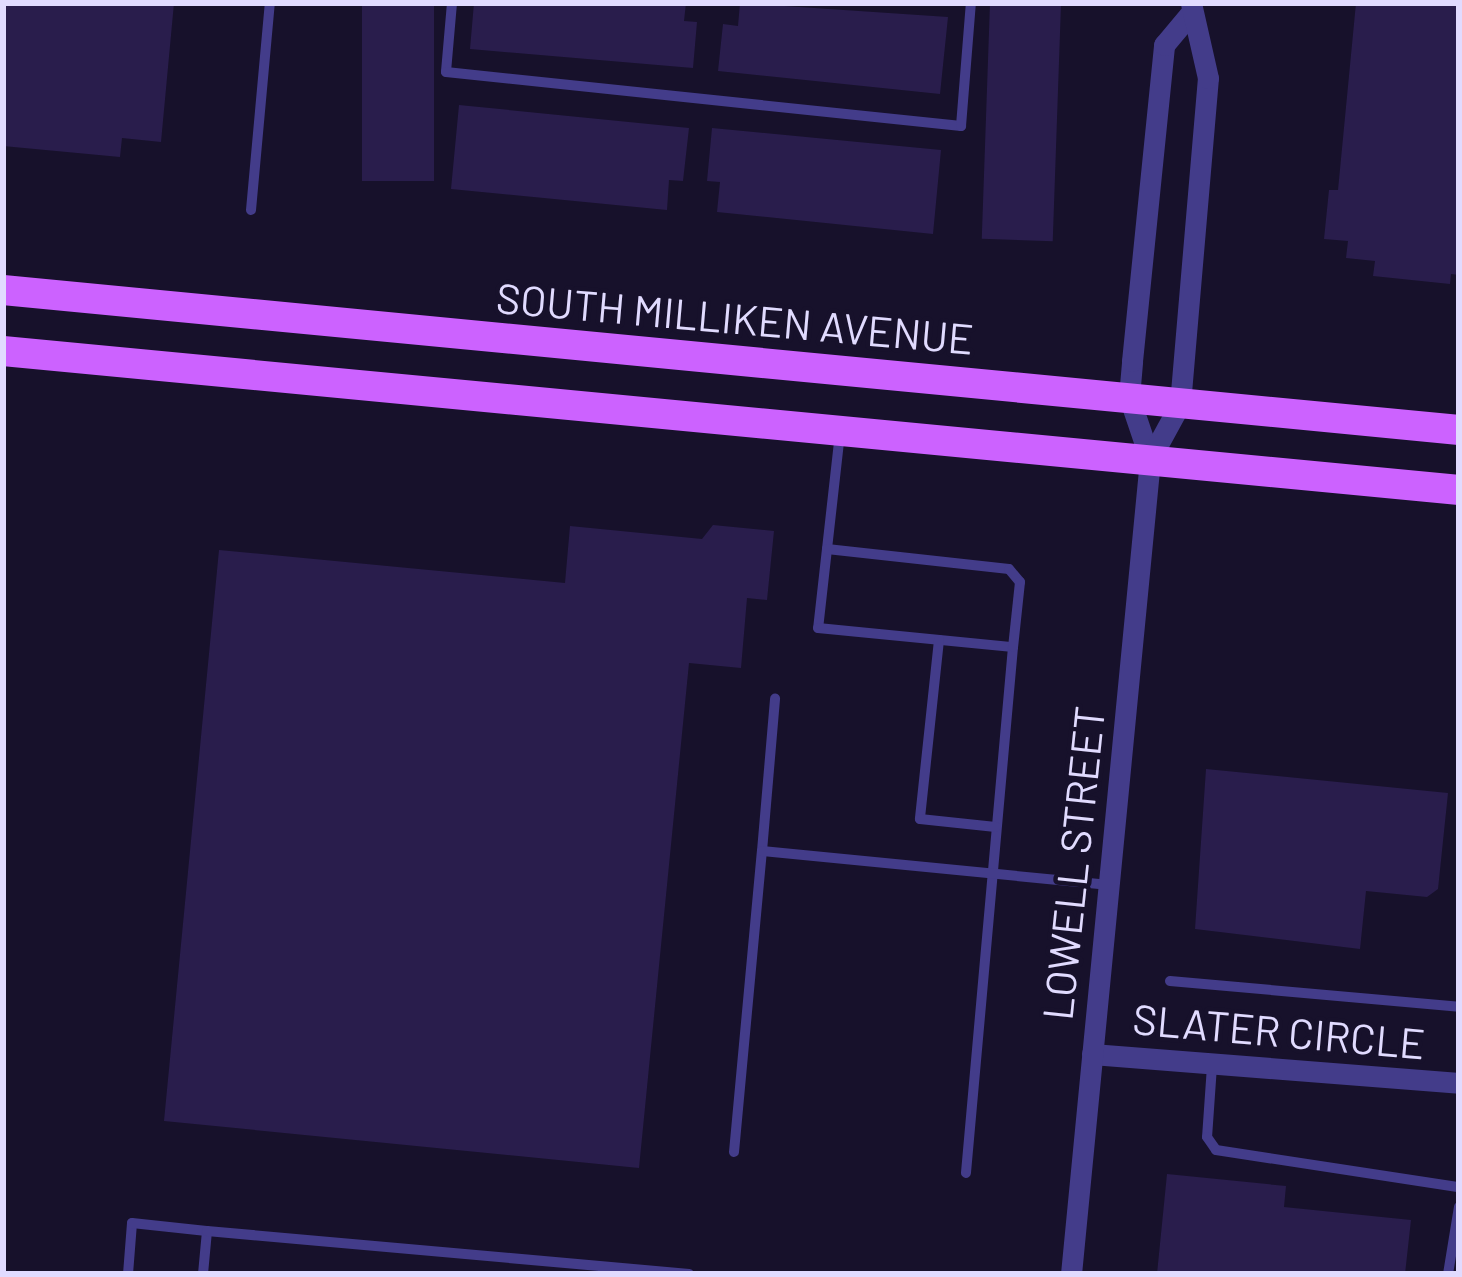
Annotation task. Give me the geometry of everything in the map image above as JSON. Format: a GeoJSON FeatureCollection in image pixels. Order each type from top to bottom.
{"type":"FeatureCollection","features":[{"type":"Feature","properties":{"kind":"main road","name":"SOUTH MILLIKEN AVENUE"},"geometry":{"type":"LineString","coordinates":[[3,290],[1459,430]]}},
{"type":"Feature","properties":{"kind":"main road"},"geometry":{"type":"LineString","coordinates":[[3,352],[1459,490]]}},
{"type":"Feature","properties":{"kind":"street","name":"LOWELL STREET"},"geometry":{"type":"LineString","coordinates":[[1150,459],[1129,397],[1164,45],[1191,9]]}},
{"type":"Feature","properties":{"kind":"street","name":"LOWELL STREET"},"geometry":{"type":"LineString","coordinates":[[1071,1274],[1150,459],[1180,404],[1208,78],[1191,9]]}},
{"type":"Feature","properties":{"kind":"street","name":"SLATER CIRCLE"},"geometry":{"type":"LineString","coordinates":[[1092,1054],[1459,1082]]}},
{"type":"Feature","properties":{"kind":"lane"},"geometry":{"type":"LineString","coordinates":[[251,210],[270,3]]}},
{"type":"Feature","properties":{"kind":"lane"},"geometry":{"type":"LineString","coordinates":[[452,3],[446,72],[961,126],[971,3]]}},
{"type":"Feature","properties":{"kind":"lane"},"geometry":{"type":"LineString","coordinates":[[840,429],[818,628],[1013,647]]}},
{"type":"Feature","properties":{"kind":"lane"},"geometry":{"type":"LineString","coordinates":[[827,549],[1009,569],[1020,582],[966,1173]]}},
{"type":"Feature","properties":{"kind":"lane"},"geometry":{"type":"LineString","coordinates":[[939,640],[920,819],[996,827]]}},
{"type":"Feature","properties":{"kind":"lane"},"geometry":{"type":"LineString","coordinates":[[734,1152],[776,699]]}},
{"type":"Feature","properties":{"kind":"lane"},"geometry":{"type":"LineString","coordinates":[[762,851],[1109,885]]}},
{"type":"Feature","properties":{"kind":"lane"},"geometry":{"type":"LineString","coordinates":[[1170,981],[1459,1007]]}},
{"type":"Feature","properties":{"kind":"lane"},"geometry":{"type":"LineString","coordinates":[[1212,1066],[1208,1137],[1216,1150],[1459,1187]]}},
{"type":"Feature","properties":{"kind":"lane"},"geometry":{"type":"LineString","coordinates":[[1448,1274],[1459,1207]]}},
{"type":"Feature","properties":{"kind":"lane"},"geometry":{"type":"LineString","coordinates":[[128,1274],[132,1223],[689,1274]]}},
{"type":"Feature","properties":{"kind":"lane"},"geometry":{"type":"LineString","coordinates":[[203,1274],[207,1231]]}},
{"type":"Feature","properties":{"kind":"building"},"geometry":{"type":"Polygon","coordinates":[[[3,3],[174,3],[161,142],[122,138],[120,157],[3,146],[3,3]]]}},
{"type":"Feature","properties":{"kind":"building"},"geometry":{"type":"Polygon","coordinates":[[[362,3],[434,3],[434,181],[362,181],[362,3]]]}},
{"type":"Feature","properties":{"kind":"building"},"geometry":{"type":"Polygon","coordinates":[[[474,3],[686,3],[684,21],[697,22],[693,68],[470,49],[474,3]]]}},
{"type":"Feature","properties":{"kind":"building"},"geometry":{"type":"Polygon","coordinates":[[[740,3],[948,17],[940,94],[718,71],[723,24],[738,26],[740,3]]]}},
{"type":"Feature","properties":{"kind":"building"},"geometry":{"type":"Polygon","coordinates":[[[990,3],[1061,5],[1053,241],[982,239],[990,3]]]}},
{"type":"Feature","properties":{"kind":"building"},"geometry":{"type":"Polygon","coordinates":[[[1356,3],[1459,3],[1459,275],[1451,274],[1450,284],[1373,276],[1375,261],[1346,258],[1348,241],[1324,239],[1329,190],[1338,190],[1356,3]]]}},
{"type":"Feature","properties":{"kind":"building"},"geometry":{"type":"Polygon","coordinates":[[[459,105],[689,128],[683,181],[669,180],[667,210],[451,189],[459,105]]]}},
{"type":"Feature","properties":{"kind":"building"},"geometry":{"type":"Polygon","coordinates":[[[712,128],[941,150],[933,234],[717,212],[720,182],[707,181],[712,128]]]}},
{"type":"Feature","properties":{"kind":"building"},"geometry":{"type":"Polygon","coordinates":[[[713,525],[774,531],[767,600],[747,598],[741,668],[689,663],[639,1168],[164,1121],[219,550],[565,583],[570,526],[702,539],[713,525]]]}},
{"type":"Feature","properties":{"kind":"building"},"geometry":{"type":"Polygon","coordinates":[[[1206,769],[1448,793],[1438,889],[1427,897],[1366,891],[1360,949],[1195,929],[1206,769]]]}},
{"type":"Feature","properties":{"kind":"building"},"geometry":{"type":"Polygon","coordinates":[[[1167,1174],[1286,1186],[1284,1207],[1411,1220],[1405,1274],[1157,1274],[1167,1174]]]}}]}
